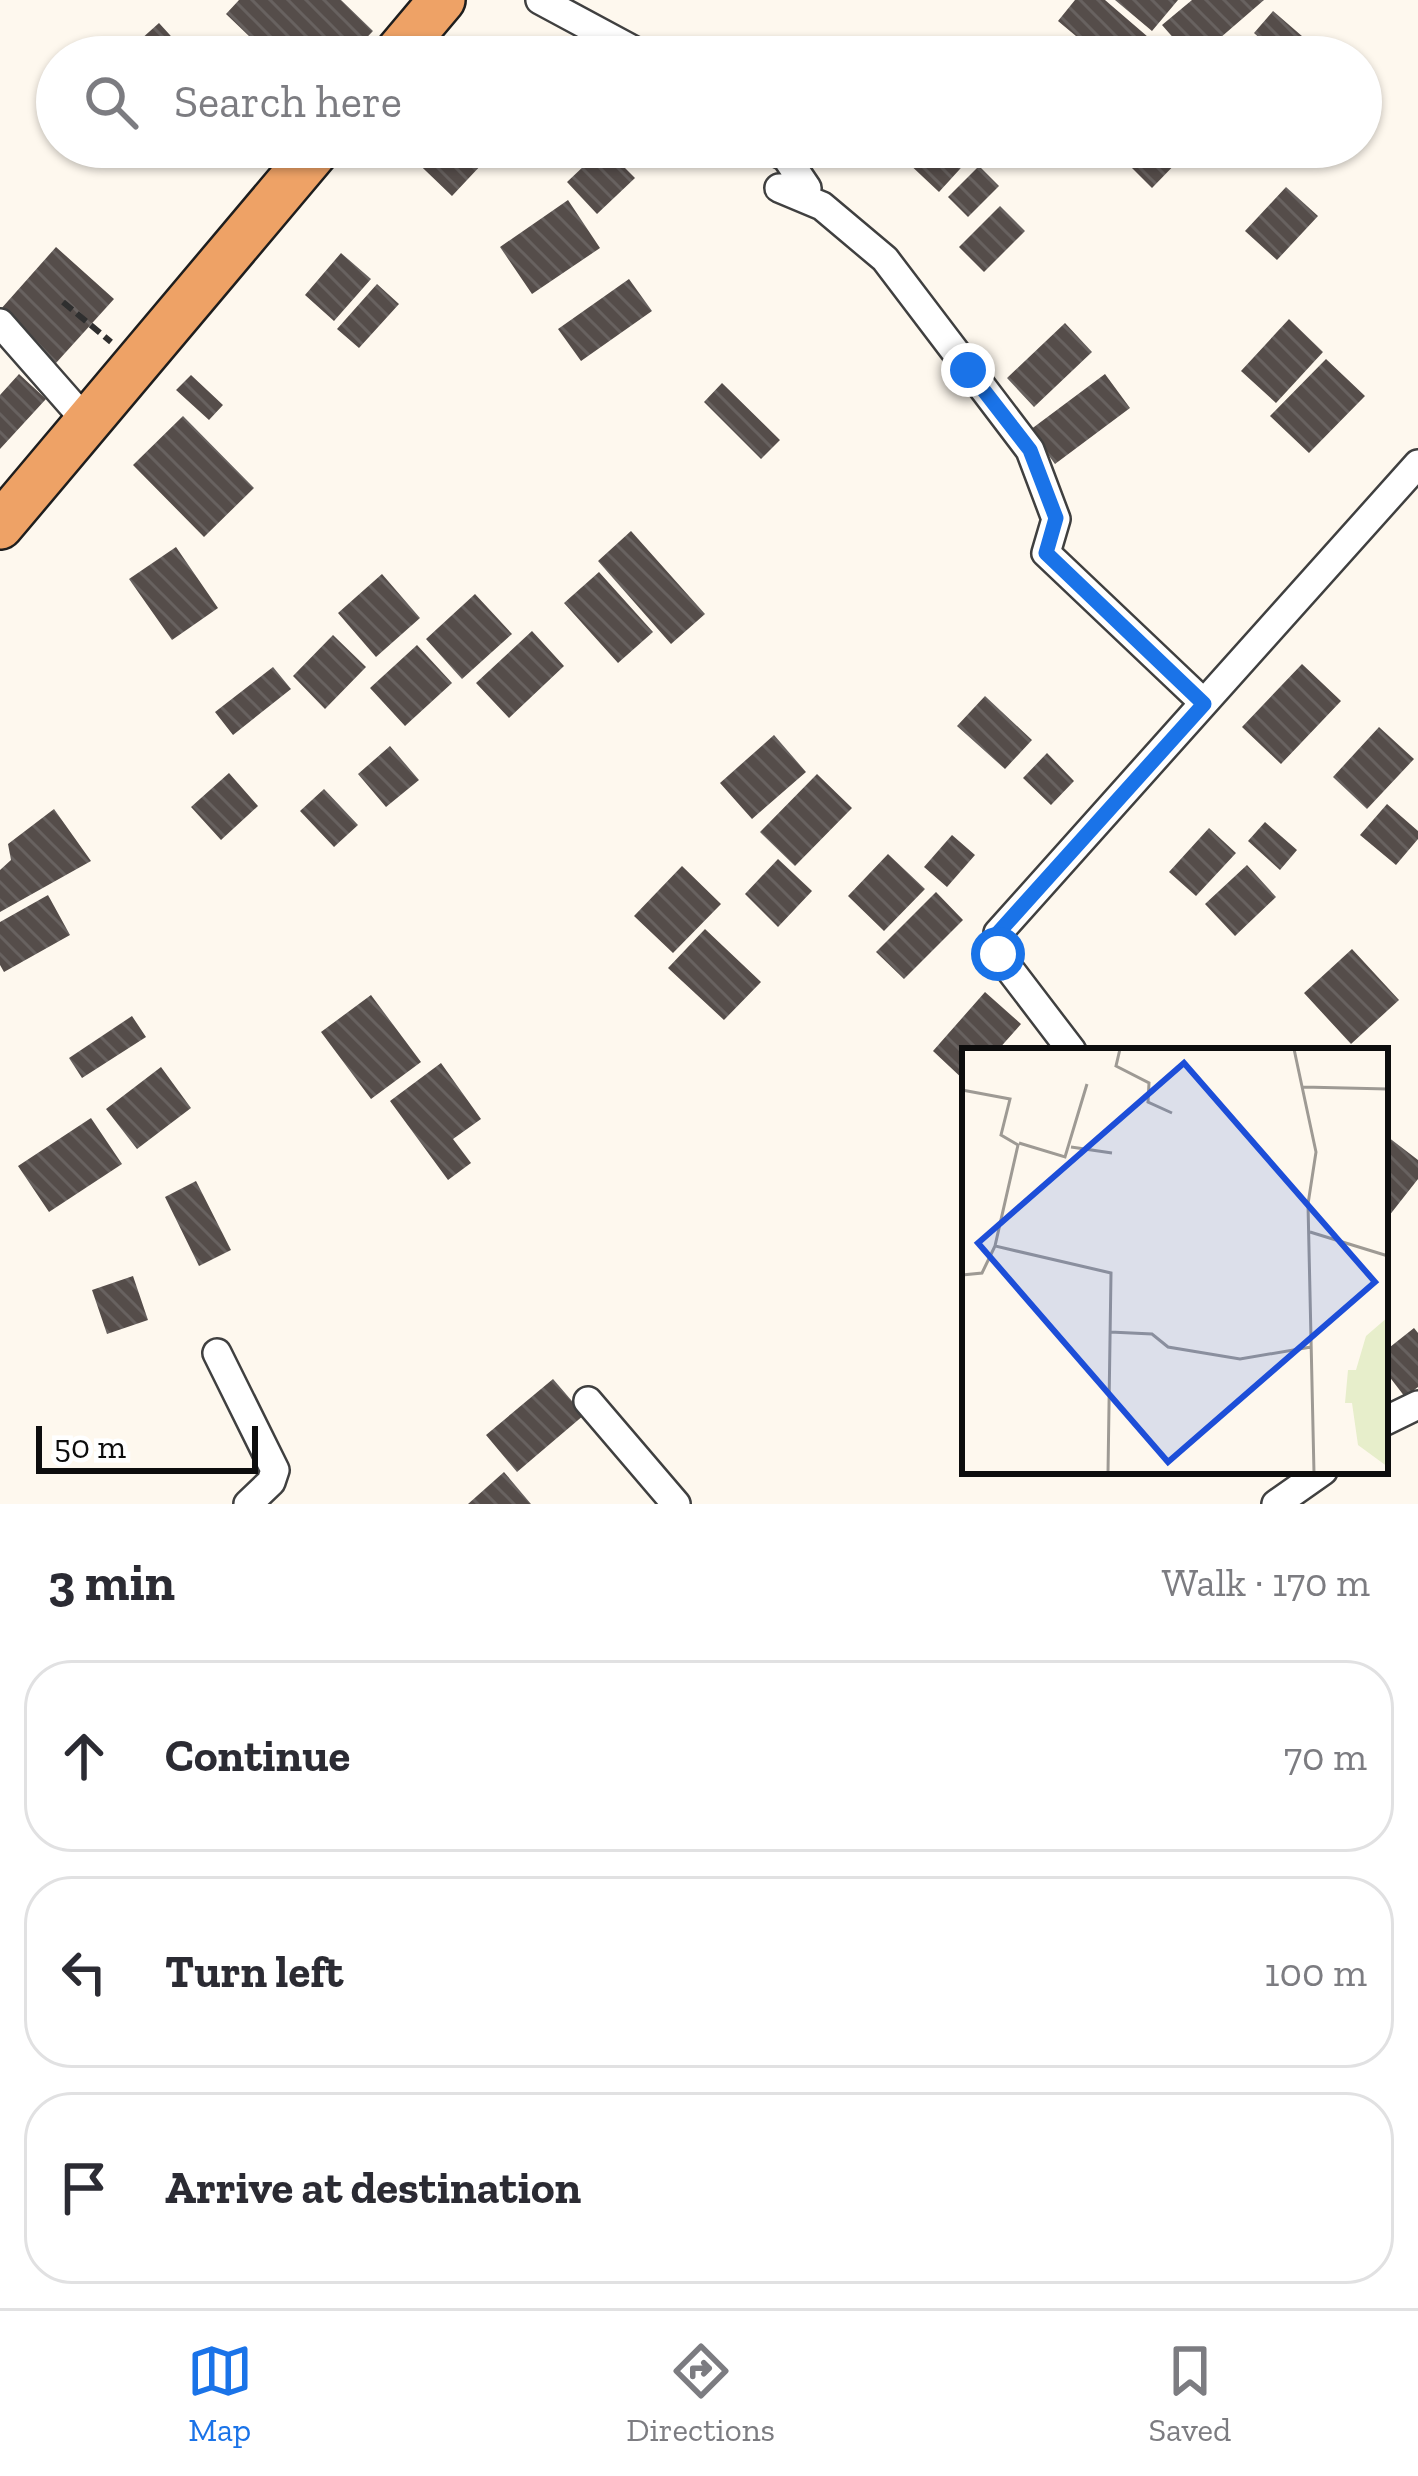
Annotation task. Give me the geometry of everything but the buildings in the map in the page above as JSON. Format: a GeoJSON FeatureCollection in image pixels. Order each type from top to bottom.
{"type":"FeatureCollection","features":[{"type":"Feature","properties":{"kind":"highway"},"geometry":{"type":"LineString","coordinates":[[412,36],[442,0]]}},
{"type":"Feature","properties":{"kind":"highway"},"geometry":{"type":"LineString","coordinates":[[0,526],[301,168]]}},
{"type":"Feature","properties":{"kind":"street"},"geometry":{"type":"LineString","coordinates":[[540,0],[607,36]]}},
{"type":"Feature","properties":{"kind":"street"},"geometry":{"type":"LineString","coordinates":[[793,168],[807,188],[779,188],[822,206],[885,259],[1030,450],[1056,518],[1046,553],[1204,704]]}},
{"type":"Feature","properties":{"kind":"street"},"geometry":{"type":"LineString","coordinates":[[0,323],[87,422]]}},
{"type":"Feature","properties":{"kind":"street"},"geometry":{"type":"LineString","coordinates":[[1070,1048],[998,954],[998,933],[1418,464]]}},
{"type":"Feature","properties":{"kind":"street"},"geometry":{"type":"LineString","coordinates":[[217,1353],[275,1470],[271,1482],[248,1504]]}},
{"type":"Feature","properties":{"kind":"street"},"geometry":{"type":"LineString","coordinates":[[588,1401],[676,1504]]}},
{"type":"Feature","properties":{"kind":"street"},"geometry":{"type":"LineString","coordinates":[[1388,1420],[1418,1406]]}},
{"type":"Feature","properties":{"kind":"street"},"geometry":{"type":"LineString","coordinates":[[1276,1504],[1319,1474]]}},
{"type":"Feature","properties":{"kind":"path"},"geometry":{"type":"LineString","coordinates":[[64,302],[137,363]]}},
{"type":"Feature","properties":{"kind":"route"},"geometry":{"type":"LineString","coordinates":[[968,370],[1030,450],[1056,518],[1046,553],[1204,704],[998,933],[998,954]]}}]}
